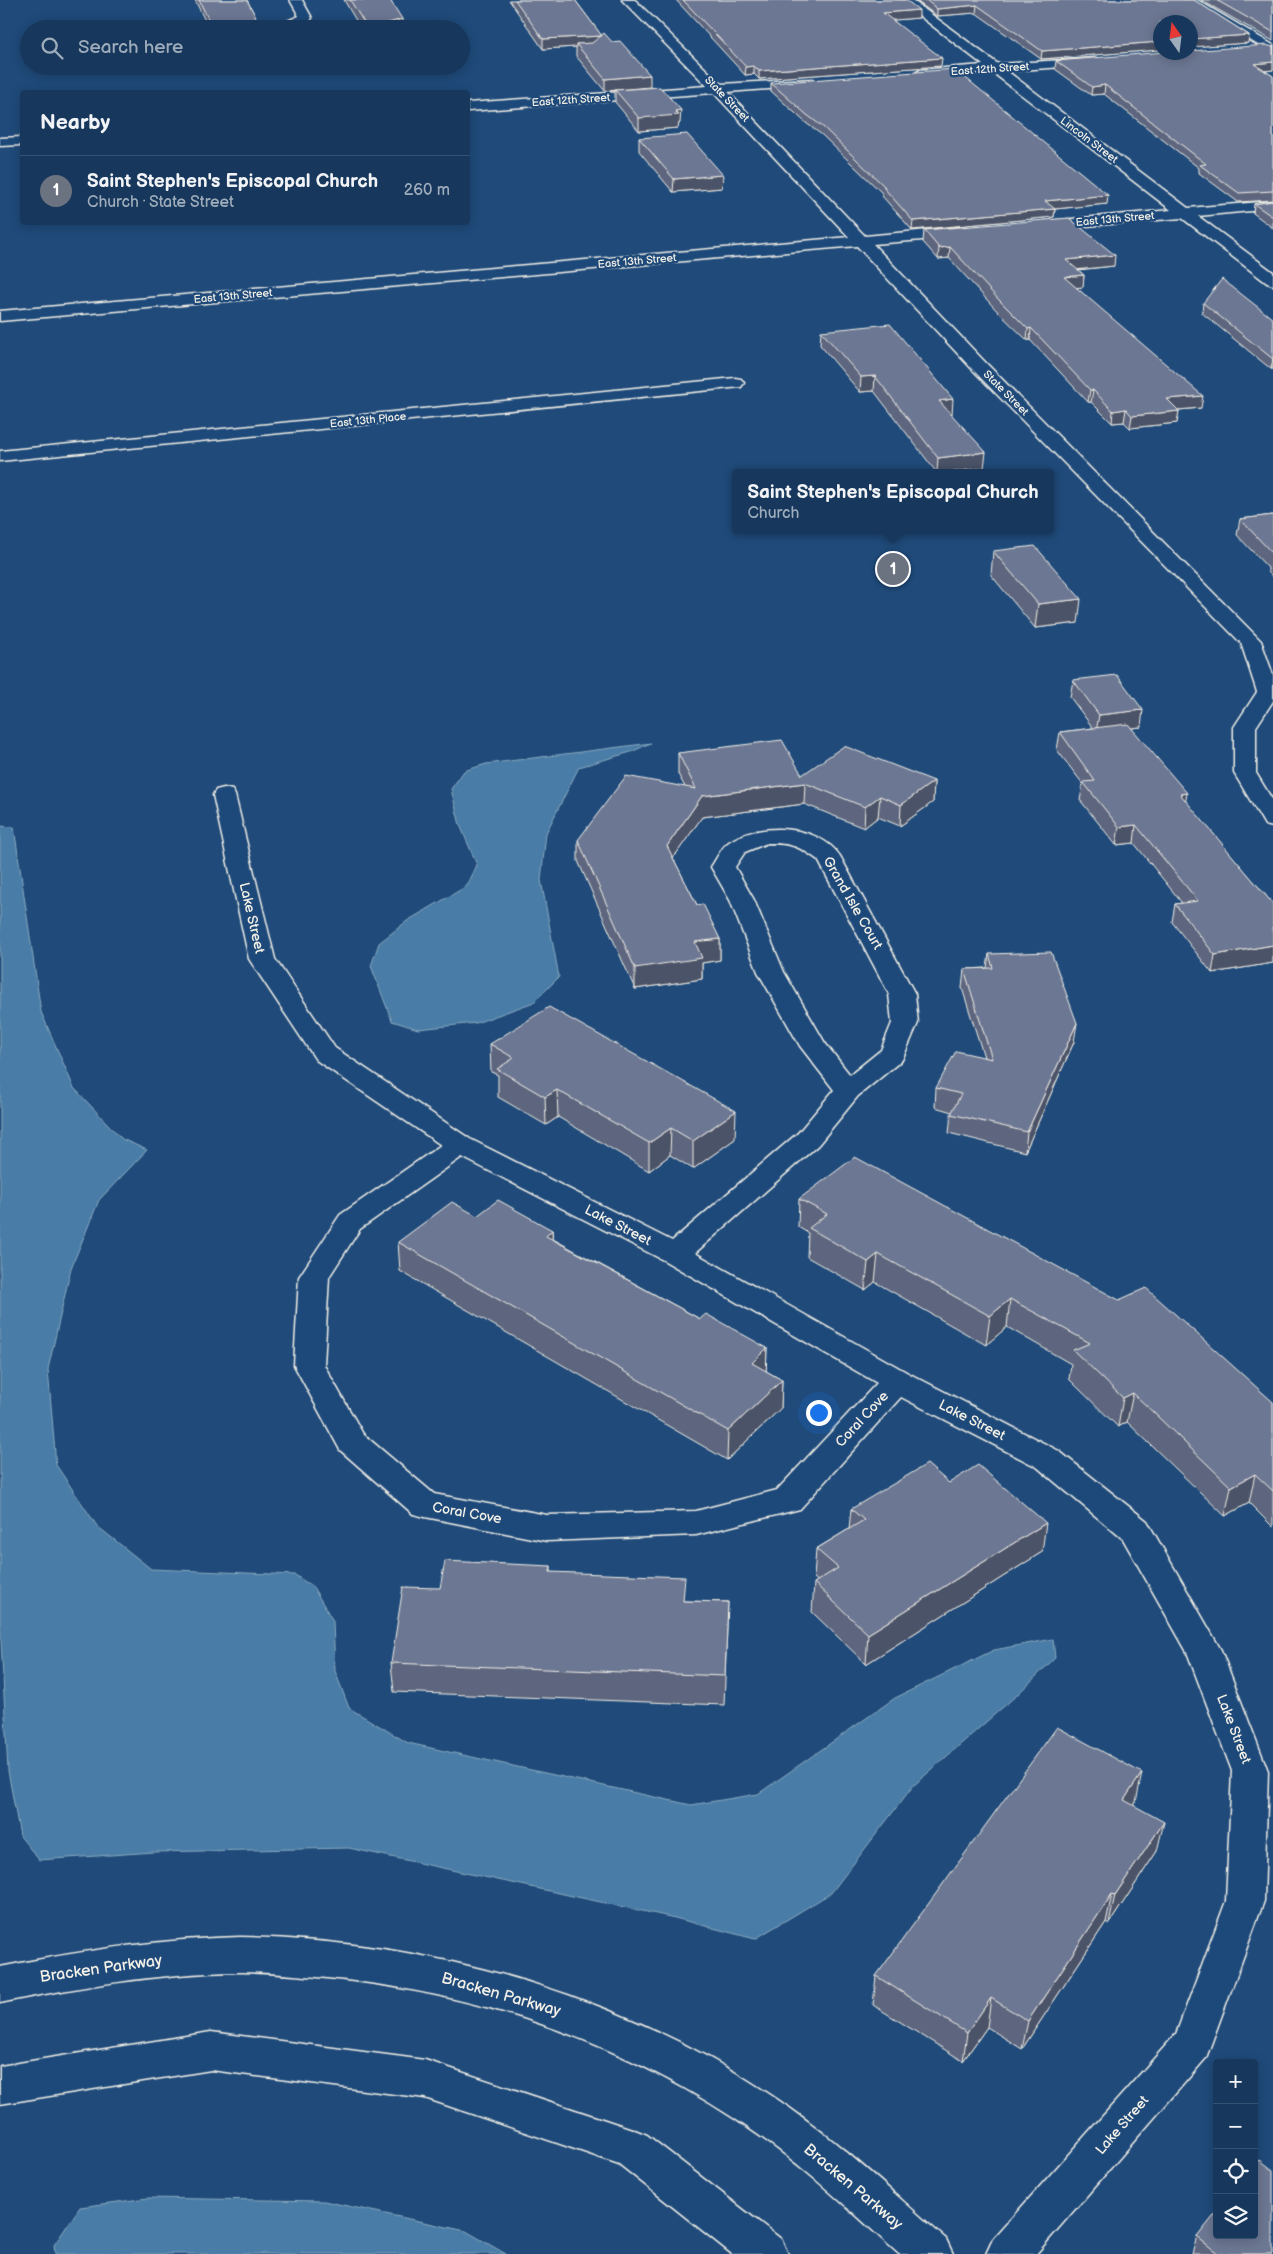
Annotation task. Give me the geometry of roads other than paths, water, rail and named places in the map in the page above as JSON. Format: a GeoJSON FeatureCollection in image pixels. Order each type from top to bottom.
{"type":"FeatureCollection","features":[{"type":"Feature","properties":{"kind":"street"},"geometry":{"type":"LineString","coordinates":[[296,0],[306,18],[300,20]]}},
{"type":"Feature","properties":{"kind":"street","name":"State Street"},"geometry":{"type":"LineString","coordinates":[[628,0],[718,89],[978,365],[1251,641],[1268,692],[1245,727],[1245,773],[1273,820]]}},
{"type":"Feature","properties":{"kind":"street","name":"Lincoln Street"},"geometry":{"type":"LineString","coordinates":[[905,0],[993,69],[1273,280]]}},
{"type":"Feature","properties":{"kind":"street"},"geometry":{"type":"LineString","coordinates":[[1190,0],[1271,48]]}},
{"type":"Feature","properties":{"kind":"street"},"geometry":{"type":"LineString","coordinates":[[1250,49],[1271,48]]}},
{"type":"Feature","properties":{"kind":"street","name":"East 12th Street"},"geometry":{"type":"LineString","coordinates":[[907,75],[1106,60]]}},
{"type":"Feature","properties":{"kind":"street","name":"East 12th Street"},"geometry":{"type":"LineString","coordinates":[[470,107],[821,81]]}},
{"type":"Feature","properties":{"kind":"street"},"geometry":{"type":"LineString","coordinates":[[0,142],[20,141]]}},
{"type":"Feature","properties":{"kind":"street","name":"East 13th Street"},"geometry":{"type":"LineString","coordinates":[[1018,227],[1273,205]]}},
{"type":"Feature","properties":{"kind":"street","name":"East 13th Street"},"geometry":{"type":"LineString","coordinates":[[0,316],[979,231]]}},
{"type":"Feature","properties":{"kind":"street","name":"East 13th Place"},"geometry":{"type":"LineString","coordinates":[[0,456],[735,383]]}},
{"type":"Feature","properties":{"kind":"street","name":"Lake Street"},"geometry":{"type":"LineString","coordinates":[[224,795],[262,959],[325,1054],[460,1145],[675,1254],[897,1382],[1048,1459],[1136,1530],[1204,1650],[1250,1771],[1245,1901],[1192,2045],[1008,2254]]}},
{"type":"Feature","properties":{"kind":"street","name":"Grand Isle Court"},"geometry":{"type":"LineString","coordinates":[[675,1254],[808,1139],[848,1090],[893,1054],[905,1023],[902,994],[828,856],[811,844],[791,836],[764,836],[736,848],[724,867],[742,900],[771,972],[813,1046],[848,1090]]}},
{"type":"Feature","properties":{"kind":"street","name":"Coral Cove"},"geometry":{"type":"LineString","coordinates":[[460,1145],[350,1222],[314,1277],[309,1365],[351,1442],[425,1505],[547,1528],[696,1523],[788,1500],[897,1382]]}},
{"type":"Feature","properties":{"kind":"street","name":"Bracken Parkway"},"geometry":{"type":"LineString","coordinates":[[0,1985],[146,1960],[234,1955],[334,1960],[402,1968],[461,1980],[568,2014],[621,2036],[671,2060],[722,2088],[776,2123],[840,2175],[931,2254]]}},
{"type":"Feature","properties":{"kind":"street"},"geometry":{"type":"LineString","coordinates":[[0,2086],[212,2051],[426,2079],[632,2149],[766,2254]]}},
{"type":"Feature","properties":{"kind":"water"},"geometry":{"type":"Polygon","coordinates":[[[651,743],[631,752],[579,767],[546,833],[541,880],[559,977],[534,1002],[476,1023],[418,1029],[392,1021],[371,966],[379,943],[407,921],[467,886],[477,865],[460,825],[451,789],[464,771],[486,764],[651,743]]]}},
{"type":"Feature","properties":{"kind":"water"},"geometry":{"type":"Polygon","coordinates":[[[0,826],[14,827],[41,1012],[74,1088],[122,1139],[147,1150],[99,1200],[71,1268],[48,1369],[56,1465],[97,1526],[151,1569],[295,1575],[313,1587],[333,1621],[335,1671],[349,1708],[408,1743],[691,1805],[758,1794],[895,1698],[994,1650],[1053,1639],[1055,1658],[1019,1693],[913,1786],[831,1893],[755,1939],[675,1918],[349,1848],[154,1852],[39,1860],[20,1836],[8,1771],[0,1621],[0,826]]]}},
{"type":"Feature","properties":{"kind":"water"},"geometry":{"type":"Polygon","coordinates":[[[148,2198],[324,2201],[466,2231],[506,2254],[55,2254],[54,2245],[80,2207],[148,2198]]]}},
{"type":"Feature","properties":{"kind":"place","name":"Saint Stephen's Episcopal Church"},"geometry":{"type":"Point","coordinates":[893,569]}}]}
